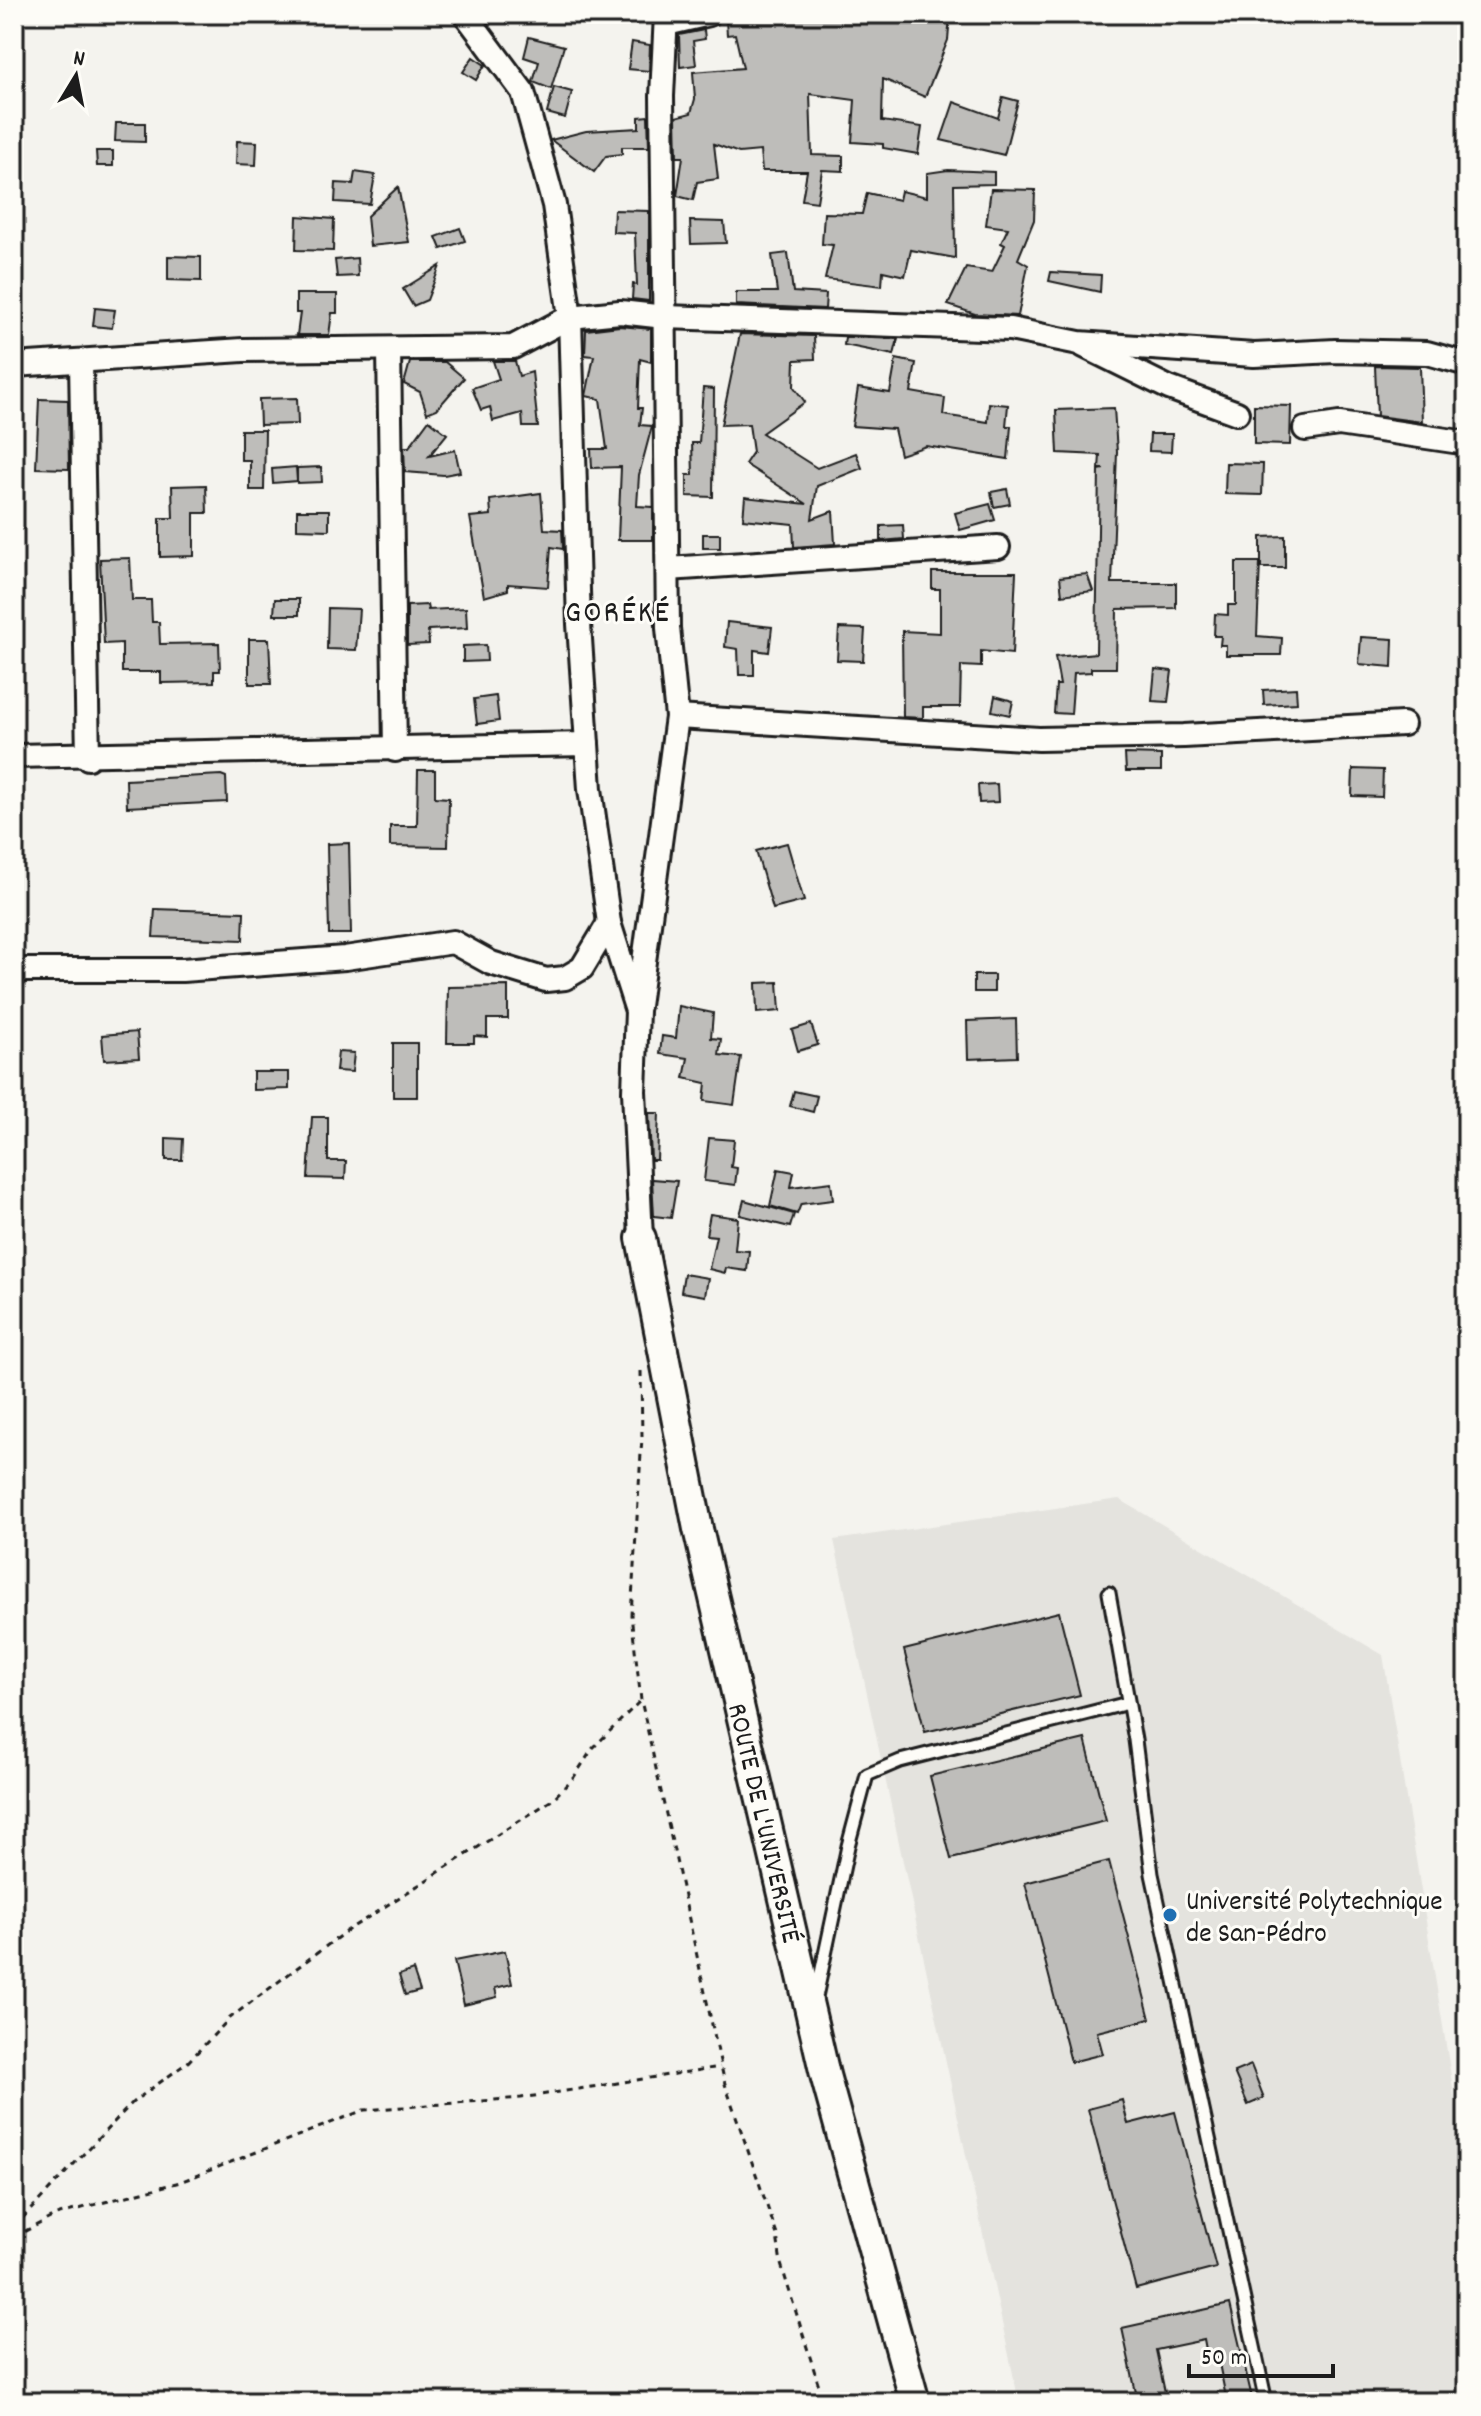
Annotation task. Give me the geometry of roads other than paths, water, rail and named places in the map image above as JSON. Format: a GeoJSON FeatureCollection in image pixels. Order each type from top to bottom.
{"type":"FeatureCollection","features":[{"type":"Feature","properties":{"kind":"street"},"geometry":{"type":"LineString","coordinates":[[465,14],[523,92],[554,205],[570,317],[579,624],[587,744],[609,923],[637,1011]]}},
{"type":"Feature","properties":{"kind":"street"},"geometry":{"type":"LineString","coordinates":[[641,1238],[634,1091],[637,1011],[677,717],[668,628],[662,96],[666,19],[709,14]]}},
{"type":"Feature","properties":{"kind":"street"},"geometry":{"type":"LineString","coordinates":[[14,365],[243,350],[513,347],[570,317],[620,312],[665,317],[1010,329],[1079,343],[1254,355],[1335,351],[1427,353],[1467,364]]}},
{"type":"Feature","properties":{"kind":"street"},"geometry":{"type":"LineString","coordinates":[[1079,343],[1169,388],[1237,413]]}},
{"type":"Feature","properties":{"kind":"street"},"geometry":{"type":"LineString","coordinates":[[389,350],[395,750]]}},
{"type":"Feature","properties":{"kind":"street"},"geometry":{"type":"LineString","coordinates":[[81,362],[88,758]]}},
{"type":"Feature","properties":{"kind":"street"},"geometry":{"type":"LineString","coordinates":[[1305,429],[1339,424],[1467,443]]}},
{"type":"Feature","properties":{"kind":"street"},"geometry":{"type":"LineString","coordinates":[[668,569],[998,547]]}},
{"type":"Feature","properties":{"kind":"street"},"geometry":{"type":"LineString","coordinates":[[677,717],[1039,739],[1184,736],[1403,724]]}},
{"type":"Feature","properties":{"kind":"street"},"geometry":{"type":"LineString","coordinates":[[14,756],[88,758],[587,744]]}},
{"type":"Feature","properties":{"kind":"street"},"geometry":{"type":"LineString","coordinates":[[14,970],[182,970],[345,958],[453,942],[491,963],[546,980],[565,978],[582,968],[609,923]]}},
{"type":"Feature","properties":{"kind":"street","name":"ROUTE DE L'UNIVERSITÉ"},"geometry":{"type":"LineString","coordinates":[[641,1238],[698,1529],[812,2017],[915,2402]]}},
{"type":"Feature","properties":{"kind":"lane"},"geometry":{"type":"LineString","coordinates":[[1109,1593],[1152,1874],[1266,2402]]}},
{"type":"Feature","properties":{"kind":"lane"},"geometry":{"type":"LineString","coordinates":[[812,2017],[848,1846],[867,1775],[900,1761],[1128,1703]]}},
{"type":"Feature","properties":{"kind":"place","name":"Université Polytechnique de San-Pédro"},"geometry":{"type":"Point","coordinates":[1170,1915]}},
{"type":"Feature","properties":{"kind":"district","name":"GORÉKÉ"},"geometry":{"type":"Point","coordinates":[618,610]}}]}
